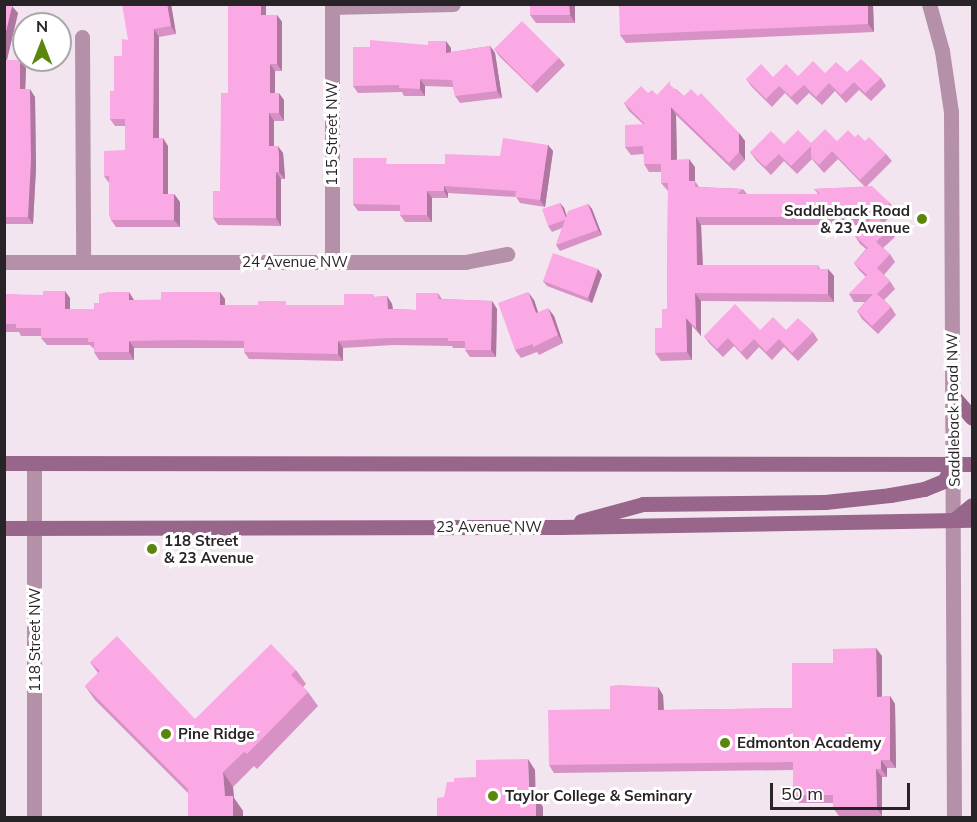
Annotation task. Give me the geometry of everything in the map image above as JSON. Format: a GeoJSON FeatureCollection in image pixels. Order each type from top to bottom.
{"type":"FeatureCollection","features":[{"type":"Feature","properties":{"kind":"main road"},"geometry":{"type":"LineString","coordinates":[[953,396],[972,418]]}},
{"type":"Feature","properties":{"kind":"main road"},"geometry":{"type":"LineString","coordinates":[[4,463],[972,464]]}},
{"type":"Feature","properties":{"kind":"main road"},"geometry":{"type":"LineString","coordinates":[[561,527],[643,504],[825,502],[890,495],[924,489],[944,482],[953,464]]}},
{"type":"Feature","properties":{"kind":"main road"},"geometry":{"type":"LineString","coordinates":[[954,520],[972,505]]}},
{"type":"Feature","properties":{"kind":"main road","name":"23 Avenue NW"},"geometry":{"type":"LineString","coordinates":[[4,528],[561,527],[972,520]]}},
{"type":"Feature","properties":{"kind":"street","name":"115 Street NW"},"geometry":{"type":"LineString","coordinates":[[332,262],[332,6],[453,4]]}},
{"type":"Feature","properties":{"kind":"street","name":"Saddleback Road NW"},"geometry":{"type":"LineString","coordinates":[[929,4],[942,51],[951,112],[954,818]]}},
{"type":"Feature","properties":{"kind":"street"},"geometry":{"type":"LineString","coordinates":[[82,37],[83,262]]}},
{"type":"Feature","properties":{"kind":"street","name":"24 Avenue NW"},"geometry":{"type":"LineString","coordinates":[[4,262],[473,262],[507,254]]}},
{"type":"Feature","properties":{"kind":"street","name":"118 Street NW"},"geometry":{"type":"LineString","coordinates":[[34,463],[34,818]]}},
{"type":"Feature","properties":{"kind":"building"},"geometry":{"type":"Polygon","coordinates":[[[4,4],[12,6],[4,40],[4,4]]]}},
{"type":"Feature","properties":{"kind":"building"},"geometry":{"type":"Polygon","coordinates":[[[122,4],[167,4],[171,26],[154,29],[153,138],[163,138],[163,194],[174,194],[174,220],[111,220],[109,215],[109,176],[104,176],[104,151],[125,150],[125,119],[110,119],[110,91],[114,91],[114,56],[122,56],[122,39],[128,40],[122,4]]]}},
{"type":"Feature","properties":{"kind":"building"},"geometry":{"type":"Polygon","coordinates":[[[228,4],[261,4],[261,15],[277,15],[277,64],[270,64],[270,93],[279,93],[279,113],[269,113],[269,146],[278,146],[279,155],[279,172],[276,172],[276,218],[213,218],[213,191],[220,191],[221,93],[228,93],[228,4]]]}},
{"type":"Feature","properties":{"kind":"building"},"geometry":{"type":"Polygon","coordinates":[[[530,4],[569,4],[570,15],[530,15],[530,4]]]}},
{"type":"Feature","properties":{"kind":"building"},"geometry":{"type":"Polygon","coordinates":[[[625,4],[868,4],[868,24],[620,35],[619,6],[625,6],[625,4]]]}},
{"type":"Feature","properties":{"kind":"building"},"geometry":{"type":"Polygon","coordinates":[[[522,21],[559,58],[531,86],[494,49],[522,21]]]}},
{"type":"Feature","properties":{"kind":"building"},"geometry":{"type":"Polygon","coordinates":[[[370,40],[428,45],[428,41],[446,41],[446,53],[490,46],[497,91],[455,96],[452,80],[420,79],[420,89],[399,88],[399,85],[353,86],[353,47],[370,47],[370,40]]]}},
{"type":"Feature","properties":{"kind":"building"},"geometry":{"type":"Polygon","coordinates":[[[861,59],[881,78],[865,93],[854,82],[841,95],[829,83],[816,97],[804,85],[791,97],[779,86],[766,99],[746,79],[761,64],[773,77],[786,64],[798,76],[813,61],[825,73],[836,62],[847,72],[861,59]]]}},
{"type":"Feature","properties":{"kind":"building"},"geometry":{"type":"Polygon","coordinates":[[[4,60],[12,60],[12,72],[20,72],[20,89],[30,89],[31,160],[28,217],[4,217],[4,60]]]}},
{"type":"Feature","properties":{"kind":"building"},"geometry":{"type":"Polygon","coordinates":[[[670,81],[670,85],[684,96],[691,89],[698,96],[701,93],[739,133],[739,152],[729,163],[671,107],[671,160],[689,159],[689,181],[695,181],[695,187],[743,189],[737,194],[820,194],[814,189],[872,186],[890,203],[877,217],[889,229],[876,242],[890,254],[877,268],[890,281],[877,294],[891,307],[872,326],[857,311],[873,294],[849,294],[867,275],[854,263],[868,248],[855,236],[873,217],[696,217],[697,265],[818,265],[818,269],[828,269],[828,294],[695,293],[696,328],[686,318],[687,352],[655,353],[655,328],[662,328],[662,309],[667,309],[668,183],[661,183],[661,164],[644,164],[643,146],[625,147],[625,125],[645,124],[624,103],[641,86],[648,93],[652,90],[657,95],[670,81]]]}},
{"type":"Feature","properties":{"kind":"building"},"geometry":{"type":"Polygon","coordinates":[[[825,129],[837,141],[848,130],[855,137],[858,134],[865,141],[869,137],[886,154],[860,180],[832,151],[819,165],[811,157],[811,146],[791,166],[779,154],[765,167],[750,152],[771,131],[784,144],[798,130],[811,143],[825,129]]]}},
{"type":"Feature","properties":{"kind":"building"},"geometry":{"type":"Polygon","coordinates":[[[503,138],[548,145],[540,200],[515,197],[516,191],[444,186],[444,191],[427,191],[427,215],[400,215],[400,205],[353,204],[353,158],[387,158],[386,164],[445,164],[445,154],[500,156],[503,138]]]}},
{"type":"Feature","properties":{"kind":"building"},"geometry":{"type":"Polygon","coordinates":[[[560,203],[566,218],[568,211],[588,204],[598,230],[556,245],[565,220],[548,226],[542,209],[560,203]]]}},
{"type":"Feature","properties":{"kind":"building"},"geometry":{"type":"Polygon","coordinates":[[[553,253],[598,269],[588,298],[543,281],[553,253]]]}},
{"type":"Feature","properties":{"kind":"building"},"geometry":{"type":"Polygon","coordinates":[[[43,291],[65,291],[65,309],[94,309],[94,303],[99,303],[99,294],[108,292],[129,292],[129,300],[161,300],[161,292],[220,292],[220,305],[258,305],[258,301],[286,301],[286,305],[344,305],[344,294],[373,294],[373,297],[387,296],[388,309],[416,310],[416,293],[438,293],[438,299],[492,301],[491,350],[465,350],[465,341],[448,341],[448,338],[389,338],[338,341],[338,354],[244,352],[244,341],[184,340],[129,341],[129,352],[94,352],[94,342],[88,342],[88,338],[41,338],[41,328],[16,328],[16,324],[4,324],[4,294],[43,295],[43,291]]]}},
{"type":"Feature","properties":{"kind":"building"},"geometry":{"type":"Polygon","coordinates":[[[528,292],[536,313],[548,308],[558,335],[533,347],[533,344],[515,350],[498,303],[528,292]]]}},
{"type":"Feature","properties":{"kind":"building"},"geometry":{"type":"Polygon","coordinates":[[[735,304],[760,330],[773,317],[786,330],[798,318],[813,332],[792,353],[779,339],[766,352],[754,339],[741,352],[728,338],[717,349],[704,336],[735,304]]]}},
{"type":"Feature","properties":{"kind":"building","name":"Pine Ridge"},"geometry":{"type":"Polygon","coordinates":[[[117,636],[195,719],[271,644],[296,670],[291,675],[308,692],[247,754],[244,752],[223,772],[225,796],[233,796],[233,818],[188,818],[188,789],[85,686],[100,671],[90,662],[117,636]]]}},
{"type":"Feature","properties":{"kind":"building","name":"Edmonton Academy"},"geometry":{"type":"Polygon","coordinates":[[[876,648],[877,697],[890,696],[890,760],[881,760],[881,769],[876,769],[877,808],[833,808],[833,795],[793,795],[793,762],[549,765],[548,710],[610,709],[610,686],[658,687],[658,710],[792,708],[792,663],[833,663],[833,649],[876,648]]]}},
{"type":"Feature","properties":{"kind":"building","name":"Taylor College & Seminary"},"geometry":{"type":"Polygon","coordinates":[[[528,759],[529,796],[536,796],[536,818],[437,818],[437,798],[444,797],[447,782],[454,782],[454,778],[476,777],[476,760],[528,759]]]}},
{"type":"Feature","properties":{"kind":"place","name":"Saddleback Road & 23 Avenue"},"geometry":{"type":"Point","coordinates":[922,219]}},
{"type":"Feature","properties":{"kind":"place","name":"118 Street & 23 Avenue"},"geometry":{"type":"Point","coordinates":[152,549]}},
{"type":"Feature","properties":{"kind":"place","name":"Pine Ridge"},"geometry":{"type":"Point","coordinates":[166,734]}},
{"type":"Feature","properties":{"kind":"place","name":"Edmonton Academy"},"geometry":{"type":"Point","coordinates":[725,743]}},
{"type":"Feature","properties":{"kind":"place","name":"Taylor College & Seminary"},"geometry":{"type":"Point","coordinates":[493,796]}}]}
